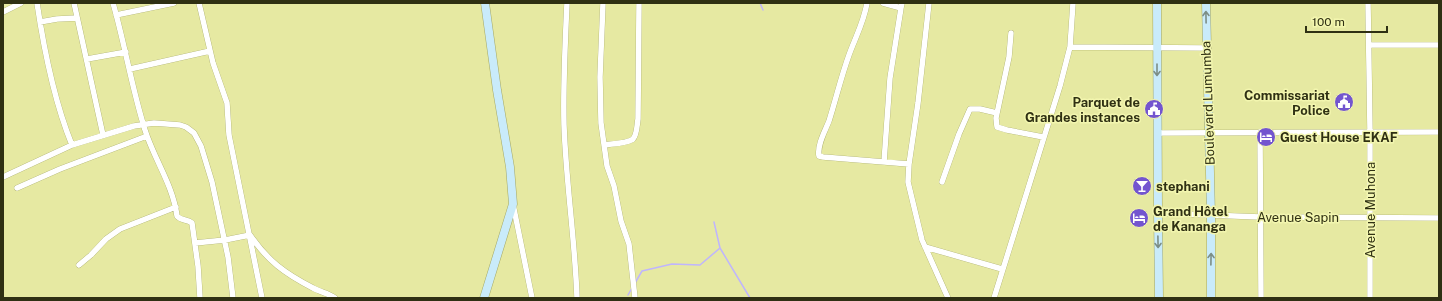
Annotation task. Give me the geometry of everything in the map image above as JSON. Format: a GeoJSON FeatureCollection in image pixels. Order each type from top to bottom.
{"type":"FeatureCollection","features":[{"type":"Feature","properties":{"kind":"main road"},"geometry":{"type":"LineString","coordinates":[[484,298],[513,204],[510,168],[485,3]]}},
{"type":"Feature","properties":{"kind":"main road"},"geometry":{"type":"LineString","coordinates":[[1157,3],[1160,298]]}},
{"type":"Feature","properties":{"kind":"main road","name":"Boulevard Lumumba"},"geometry":{"type":"LineString","coordinates":[[1206,3],[1211,216],[1211,298]]}},
{"type":"Feature","properties":{"kind":"street"},"geometry":{"type":"LineString","coordinates":[[3,12],[21,3]]}},
{"type":"Feature","properties":{"kind":"street"},"geometry":{"type":"LineString","coordinates":[[37,3],[53,85],[65,129],[72,145]]}},
{"type":"Feature","properties":{"kind":"street"},"geometry":{"type":"LineString","coordinates":[[74,3],[103,135]]}},
{"type":"Feature","properties":{"kind":"street"},"geometry":{"type":"LineString","coordinates":[[113,3],[147,136],[164,174],[176,206],[177,216],[192,223],[198,266],[200,298]]}},
{"type":"Feature","properties":{"kind":"street"},"geometry":{"type":"LineString","coordinates":[[116,15],[174,3]]}},
{"type":"Feature","properties":{"kind":"street"},"geometry":{"type":"LineString","coordinates":[[199,3],[216,74],[227,103],[230,135],[262,298]]}},
{"type":"Feature","properties":{"kind":"street"},"geometry":{"type":"LineString","coordinates":[[567,3],[564,125],[567,176],[576,261],[577,298]]}},
{"type":"Feature","properties":{"kind":"street"},"geometry":{"type":"LineString","coordinates":[[603,3],[600,95],[604,145],[607,166],[614,186],[629,244],[635,298]]}},
{"type":"Feature","properties":{"kind":"street"},"geometry":{"type":"LineString","coordinates":[[604,145],[629,141],[635,136],[638,119],[640,3]]}},
{"type":"Feature","properties":{"kind":"street"},"geometry":{"type":"LineString","coordinates":[[867,3],[864,19],[847,60],[829,120],[820,142],[819,156],[909,164]]}},
{"type":"Feature","properties":{"kind":"street"},"geometry":{"type":"LineString","coordinates":[[883,3],[902,6],[890,78],[884,162]]}},
{"type":"Feature","properties":{"kind":"street"},"geometry":{"type":"LineString","coordinates":[[929,3],[908,182],[925,247],[948,298]]}},
{"type":"Feature","properties":{"kind":"street"},"geometry":{"type":"LineString","coordinates":[[994,298],[1060,86],[1070,47],[1073,3]]}},
{"type":"Feature","properties":{"kind":"street","name":"Avenue Muhona"},"geometry":{"type":"LineString","coordinates":[[1368,3],[1370,298]]}},
{"type":"Feature","properties":{"kind":"street"},"geometry":{"type":"LineString","coordinates":[[40,22],[77,18]]}},
{"type":"Feature","properties":{"kind":"street"},"geometry":{"type":"LineString","coordinates":[[1011,33],[1009,57],[997,112],[997,127],[1043,137]]}},
{"type":"Feature","properties":{"kind":"street"},"geometry":{"type":"LineString","coordinates":[[1369,45],[1439,45]]}},
{"type":"Feature","properties":{"kind":"street"},"geometry":{"type":"LineString","coordinates":[[1070,47],[1207,48]]}},
{"type":"Feature","properties":{"kind":"street"},"geometry":{"type":"LineString","coordinates":[[130,69],[210,51]]}},
{"type":"Feature","properties":{"kind":"street"},"geometry":{"type":"LineString","coordinates":[[87,59],[126,52]]}},
{"type":"Feature","properties":{"kind":"street"},"geometry":{"type":"LineString","coordinates":[[942,182],[959,134],[970,109],[997,112]]}},
{"type":"Feature","properties":{"kind":"street"},"geometry":{"type":"LineString","coordinates":[[3,176],[72,145],[143,124],[154,122],[180,125],[191,130],[201,146],[212,182],[225,240],[233,298]]}},
{"type":"Feature","properties":{"kind":"street"},"geometry":{"type":"LineString","coordinates":[[1260,132],[1261,298]]}},
{"type":"Feature","properties":{"kind":"street"},"geometry":{"type":"LineString","coordinates":[[1158,133],[1439,132]]}},
{"type":"Feature","properties":{"kind":"street"},"geometry":{"type":"LineString","coordinates":[[17,188],[60,169],[147,136]]}},
{"type":"Feature","properties":{"kind":"street"},"geometry":{"type":"LineString","coordinates":[[513,204],[532,298]]}},
{"type":"Feature","properties":{"kind":"street"},"geometry":{"type":"LineString","coordinates":[[79,265],[106,239],[120,229],[176,206]]}},
{"type":"Feature","properties":{"kind":"street","name":"Avenue Sapin"},"geometry":{"type":"LineString","coordinates":[[1158,214],[1260,217],[1439,218]]}},
{"type":"Feature","properties":{"kind":"street"},"geometry":{"type":"LineString","coordinates":[[195,243],[225,240],[250,235]]}},
{"type":"Feature","properties":{"kind":"street"},"geometry":{"type":"LineString","coordinates":[[250,235],[268,259],[281,269],[314,289],[335,298]]}},
{"type":"Feature","properties":{"kind":"street"},"geometry":{"type":"LineString","coordinates":[[925,247],[1002,269]]}},
{"type":"Feature","properties":{"kind":"waterway"},"geometry":{"type":"LineString","coordinates":[[760,3],[763,10]]}},
{"type":"Feature","properties":{"kind":"waterway"},"geometry":{"type":"LineString","coordinates":[[714,222],[720,248],[750,298]]}},
{"type":"Feature","properties":{"kind":"waterway"},"geometry":{"type":"LineString","coordinates":[[635,283],[642,271],[672,264],[700,265],[720,248]]}},
{"type":"Feature","properties":{"kind":"waterway"},"geometry":{"type":"LineString","coordinates":[[628,295],[632,288]]}},
{"type":"Feature","properties":{"kind":"place","name":"Commissariat Police"},"geometry":{"type":"Point","coordinates":[1344,102]}},
{"type":"Feature","properties":{"kind":"place","name":"Parquet de Grandes instances"},"geometry":{"type":"Point","coordinates":[1154,109]}},
{"type":"Feature","properties":{"kind":"place","name":"Guest House EKAF"},"geometry":{"type":"Point","coordinates":[1266,137]}},
{"type":"Feature","properties":{"kind":"place","name":"stephani"},"geometry":{"type":"Point","coordinates":[1142,186]}},
{"type":"Feature","properties":{"kind":"place","name":"Grand Hôtel de Kananga"},"geometry":{"type":"Point","coordinates":[1139,218]}}]}
